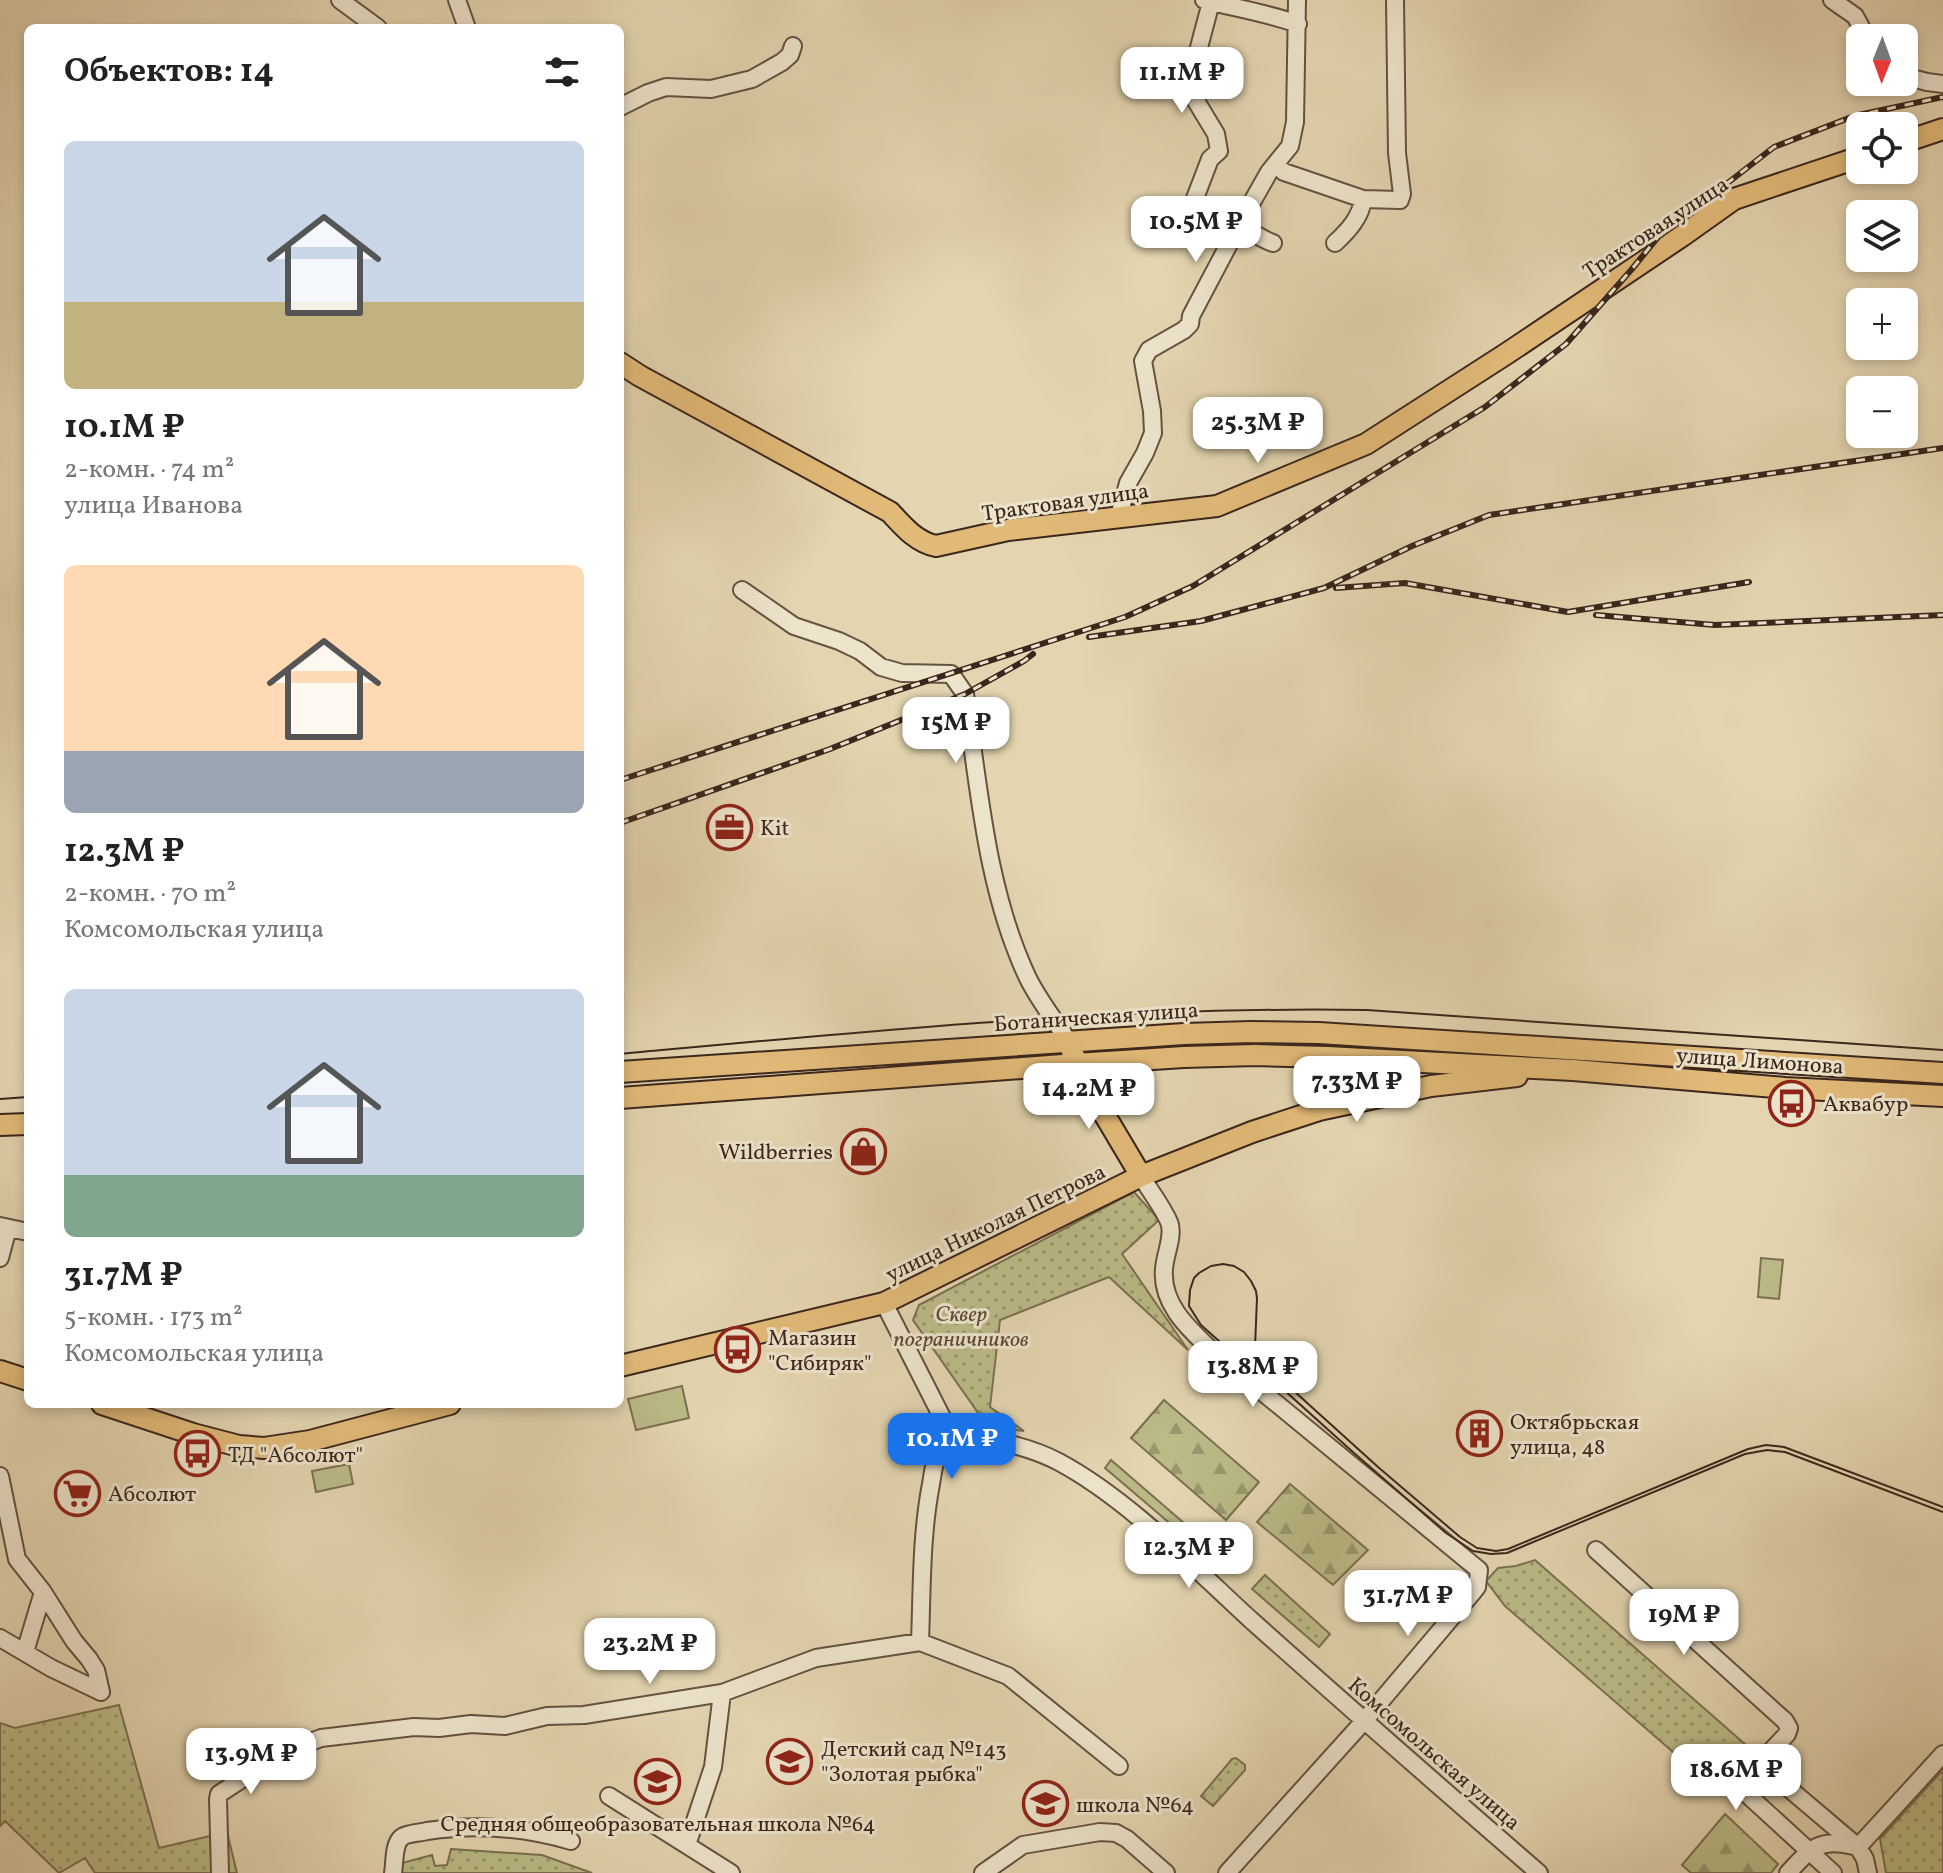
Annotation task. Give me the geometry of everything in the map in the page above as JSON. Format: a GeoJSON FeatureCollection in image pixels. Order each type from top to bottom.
{"type":"FeatureCollection","features":[{"type":"Feature","properties":{"kind":"main road"},"geometry":{"type":"LineString","coordinates":[[1918,137],[1943,129]]}},
{"type":"Feature","properties":{"kind":"main road","name":"Трактовая улица"},"geometry":{"type":"LineString","coordinates":[[624,366],[890,512],[927,545],[936,546],[1008,530],[1217,506],[1371,442],[1734,199],[1846,162]]}},
{"type":"Feature","properties":{"kind":"main road","name":"Ботаническая улица"},"geometry":{"type":"LineString","coordinates":[[624,1072],[1068,1041],[1251,1032],[1335,1034],[1574,1049]]}},
{"type":"Feature","properties":{"kind":"main road"},"geometry":{"type":"LineString","coordinates":[[1068,1041],[1076,1064],[1141,1176]]}},
{"type":"Feature","properties":{"kind":"main road"},"geometry":{"type":"LineString","coordinates":[[1530,1068],[1532,1046]]}},
{"type":"Feature","properties":{"kind":"main road","name":"улица Лимонова"},"geometry":{"type":"LineString","coordinates":[[1574,1049],[1943,1073]]}},
{"type":"Feature","properties":{"kind":"main road","name":"Ботаническая улица"},"geometry":{"type":"LineString","coordinates":[[624,1098],[1184,1057],[1327,1057],[1573,1070]]}},
{"type":"Feature","properties":{"kind":"main road","name":"улица Лимонова"},"geometry":{"type":"LineString","coordinates":[[1573,1070],[1785,1088],[1943,1096]]}},
{"type":"Feature","properties":{"kind":"main road","name":"улица Николая Петрова"},"geometry":{"type":"LineString","coordinates":[[624,1365],[884,1303],[1141,1176],[1252,1132],[1319,1110],[1431,1086],[1573,1070]]}},
{"type":"Feature","properties":{"kind":"main road"},"geometry":{"type":"LineString","coordinates":[[0,1125],[24,1124]]}},
{"type":"Feature","properties":{"kind":"main road"},"geometry":{"type":"LineString","coordinates":[[0,1371],[24,1379]]}},
{"type":"Feature","properties":{"kind":"main road"},"geometry":{"type":"LineString","coordinates":[[114,1408],[193,1434],[239,1446],[264,1448],[310,1441],[435,1408]]}},
{"type":"Feature","properties":{"kind":"street"},"geometry":{"type":"LineString","coordinates":[[340,0],[373,24]]}},
{"type":"Feature","properties":{"kind":"street"},"geometry":{"type":"LineString","coordinates":[[457,0],[466,24]]}},
{"type":"Feature","properties":{"kind":"street"},"geometry":{"type":"LineString","coordinates":[[1119,516],[1128,483],[1153,433],[1143,361],[1149,350],[1190,324],[1191,316],[1239,225],[1269,172],[1290,146],[1295,122],[1297,0]]}},
{"type":"Feature","properties":{"kind":"street"},"geometry":{"type":"LineString","coordinates":[[1276,165],[1284,172],[1363,199],[1400,200],[1395,0]]}},
{"type":"Feature","properties":{"kind":"street"},"geometry":{"type":"LineString","coordinates":[[1832,0],[1855,16],[1859,24]]}},
{"type":"Feature","properties":{"kind":"street"},"geometry":{"type":"LineString","coordinates":[[1196,220],[1192,206],[1210,159],[1219,151],[1216,134],[1196,101],[1194,84],[1208,1],[1298,24]]}},
{"type":"Feature","properties":{"kind":"street"},"geometry":{"type":"LineString","coordinates":[[624,105],[666,87],[711,89],[752,79],[782,62],[790,55],[793,46]]}},
{"type":"Feature","properties":{"kind":"street"},"geometry":{"type":"LineString","coordinates":[[1918,80],[1943,84]]}},
{"type":"Feature","properties":{"kind":"street"},"geometry":{"type":"LineString","coordinates":[[1335,243],[1348,231],[1362,210],[1363,199]]}},
{"type":"Feature","properties":{"kind":"street"},"geometry":{"type":"LineString","coordinates":[[1239,225],[1273,243]]}},
{"type":"Feature","properties":{"kind":"street"},"geometry":{"type":"LineString","coordinates":[[742,590],[794,626],[839,641],[860,651],[881,667],[902,673],[951,674],[965,694],[992,869],[1009,930],[1026,976],[1068,1041]]}},
{"type":"Feature","properties":{"kind":"street"},"geometry":{"type":"LineString","coordinates":[[1141,1176],[1170,1226],[1163,1270],[1165,1287],[1171,1305],[1187,1327],[1479,1570],[1477,1587],[1234,1870]]}},
{"type":"Feature","properties":{"kind":"street"},"geometry":{"type":"LineString","coordinates":[[0,1258],[4,1227],[24,1231]]}},
{"type":"Feature","properties":{"kind":"street"},"geometry":{"type":"LineString","coordinates":[[884,1303],[949,1431],[935,1456],[924,1519],[920,1642]]}},
{"type":"Feature","properties":{"kind":"street","name":"Комсомольская улица"},"geometry":{"type":"LineString","coordinates":[[949,1431],[1029,1449],[1086,1477],[1140,1520],[1539,1873]]}},
{"type":"Feature","properties":{"kind":"street"},"geometry":{"type":"LineString","coordinates":[[0,1476],[15,1554],[96,1670],[101,1692],[51,1668],[0,1638]]}},
{"type":"Feature","properties":{"kind":"street"},"geometry":{"type":"LineString","coordinates":[[1596,1550],[1785,1721],[1789,1728],[1787,1734],[1738,1786],[1833,1873]]}},
{"type":"Feature","properties":{"kind":"street"},"geometry":{"type":"LineString","coordinates":[[25,1652],[43,1592]]}},
{"type":"Feature","properties":{"kind":"street"},"geometry":{"type":"LineString","coordinates":[[220,1873],[219,1794],[282,1753],[321,1738],[414,1727],[505,1726],[547,1716],[584,1715],[722,1693],[816,1658],[920,1642],[1008,1676],[1119,1766]]}},
{"type":"Feature","properties":{"kind":"street"},"geometry":{"type":"LineString","coordinates":[[687,1845],[713,1767],[722,1693]]}},
{"type":"Feature","properties":{"kind":"street"},"geometry":{"type":"LineString","coordinates":[[1858,1847],[1943,1754]]}},
{"type":"Feature","properties":{"kind":"street"},"geometry":{"type":"LineString","coordinates":[[1760,1764],[1858,1847],[1868,1873]]}},
{"type":"Feature","properties":{"kind":"street"},"geometry":{"type":"LineString","coordinates":[[609,1796],[731,1873]]}},
{"type":"Feature","properties":{"kind":"street"},"geometry":{"type":"LineString","coordinates":[[393,1873],[396,1846],[401,1838],[416,1833],[480,1827],[547,1834],[571,1841]]}},
{"type":"Feature","properties":{"kind":"street"},"geometry":{"type":"LineString","coordinates":[[983,1873],[1023,1845],[1100,1832],[1116,1833],[1127,1839],[1166,1873]]}},
{"type":"Feature","properties":{"kind":"street"},"geometry":{"type":"LineString","coordinates":[[1788,1873],[1809,1850],[1828,1842],[1858,1847]]}},
{"type":"Feature","properties":{"kind":"green space","name":"Сквер пограничников"},"geometry":{"type":"Polygon","coordinates":[[[1134,1192],[1159,1220],[1122,1254],[1188,1350],[1109,1277],[1000,1320],[990,1407],[1024,1431],[988,1427],[913,1320],[919,1305],[1134,1192]]]}},
{"type":"Feature","properties":{"kind":"green space"},"geometry":{"type":"Polygon","coordinates":[[[1761,1258],[1783,1260],[1779,1299],[1758,1297],[1761,1258]]]}},
{"type":"Feature","properties":{"kind":"green space"},"geometry":{"type":"Polygon","coordinates":[[[682,1386],[689,1418],[636,1430],[628,1399],[682,1386]]]}},
{"type":"Feature","properties":{"kind":"green space"},"geometry":{"type":"Polygon","coordinates":[[[1164,1400],[1259,1482],[1226,1520],[1131,1438],[1164,1400]]]}},
{"type":"Feature","properties":{"kind":"green space"},"geometry":{"type":"Polygon","coordinates":[[[1111,1460],[1206,1542],[1200,1549],[1105,1468],[1111,1460]]]}},
{"type":"Feature","properties":{"kind":"green space"},"geometry":{"type":"Polygon","coordinates":[[[349,1464],[353,1484],[316,1492],[312,1471],[349,1464]]]}},
{"type":"Feature","properties":{"kind":"green space"},"geometry":{"type":"Polygon","coordinates":[[[1290,1484],[1368,1550],[1333,1585],[1257,1522],[1290,1484]]]}},
{"type":"Feature","properties":{"kind":"green space"},"geometry":{"type":"Polygon","coordinates":[[[1535,1560],[1754,1752],[1719,1792],[1505,1606],[1486,1581],[1498,1568],[1535,1560]]]}},
{"type":"Feature","properties":{"kind":"green space"},"geometry":{"type":"Polygon","coordinates":[[[1265,1575],[1330,1634],[1319,1647],[1252,1589],[1265,1575]]]}},
{"type":"Feature","properties":{"kind":"green space"},"geometry":{"type":"Polygon","coordinates":[[[119,1705],[159,1848],[227,1832],[237,1873],[95,1873],[85,1858],[59,1873],[5,1821],[0,1826],[0,1723],[15,1728],[119,1705]]]}},
{"type":"Feature","properties":{"kind":"green space"},"geometry":{"type":"Polygon","coordinates":[[[1236,1758],[1245,1765],[1245,1770],[1213,1806],[1201,1796],[1236,1758]]]}},
{"type":"Feature","properties":{"kind":"green space"},"geometry":{"type":"Polygon","coordinates":[[[1943,1770],[1943,1873],[1886,1873],[1880,1839],[1943,1770]]]}},
{"type":"Feature","properties":{"kind":"green space"},"geometry":{"type":"Polygon","coordinates":[[[1725,1814],[1778,1864],[1771,1873],[1691,1873],[1682,1865],[1725,1814]]]}},
{"type":"Feature","properties":{"kind":"green space"},"geometry":{"type":"Polygon","coordinates":[[[451,1849],[542,1855],[592,1873],[397,1873],[402,1863],[432,1855],[435,1866],[447,1865],[451,1849]]]}},
{"type":"Feature","properties":{"kind":"tram line"},"geometry":{"type":"LineString","coordinates":[[624,1054],[993,1022],[1273,1010],[1367,1010],[1943,1050]]}},
{"type":"Feature","properties":{"kind":"tram line"},"geometry":{"type":"LineString","coordinates":[[0,1099],[24,1097]]}},
{"type":"Feature","properties":{"kind":"tram line"},"geometry":{"type":"LineString","coordinates":[[1943,1507],[1784,1447],[1766,1445],[1748,1449],[1508,1549],[1477,1548],[1378,1467],[1264,1364],[1255,1347],[1256,1291],[1244,1272],[1234,1266],[1211,1266],[1194,1278],[1190,1290],[1189,1306],[1201,1325],[1229,1350],[1263,1371],[1446,1533],[1473,1551],[1507,1553],[1745,1454],[1767,1450],[1785,1452],[1943,1512]]}},
{"type":"Feature","properties":{"kind":"railway"},"geometry":{"type":"LineString","coordinates":[[624,779],[1125,617],[1193,586],[1485,407],[1566,344],[1658,237],[1774,147],[1854,116],[1943,97]]}},
{"type":"Feature","properties":{"kind":"railway"},"geometry":{"type":"LineString","coordinates":[[1089,637],[1201,621],[1324,588],[1412,546],[1489,515],[1943,448]]}},
{"type":"Feature","properties":{"kind":"railway"},"geometry":{"type":"LineString","coordinates":[[1336,588],[1405,583],[1568,612],[1749,582]]}},
{"type":"Feature","properties":{"kind":"railway"},"geometry":{"type":"LineString","coordinates":[[1596,615],[1715,625],[1943,615]]}},
{"type":"Feature","properties":{"kind":"railway"},"geometry":{"type":"LineString","coordinates":[[624,822],[830,749],[965,694],[1033,654]]}},
{"type":"Feature","properties":{"kind":"place","name":"Kit"},"geometry":{"type":"Point","coordinates":[729,827]}},
{"type":"Feature","properties":{"kind":"place","name":"Аквабур"},"geometry":{"type":"Point","coordinates":[1792,1103]}},
{"type":"Feature","properties":{"kind":"place","name":"Wildberries"},"geometry":{"type":"Point","coordinates":[864,1151]}},
{"type":"Feature","properties":{"kind":"place","name":"Магазин \"Сибиряк\""},"geometry":{"type":"Point","coordinates":[737,1350]}},
{"type":"Feature","properties":{"kind":"place","name":"Октябрьская улица, 48"},"geometry":{"type":"Point","coordinates":[1479,1434]}},
{"type":"Feature","properties":{"kind":"place","name":"ТД \"Абсолют\""},"geometry":{"type":"Point","coordinates":[197,1454]}},
{"type":"Feature","properties":{"kind":"place","name":"Абсолют"},"geometry":{"type":"Point","coordinates":[77,1493]}},
{"type":"Feature","properties":{"kind":"place","name":"Детский сад №143 \"Золотая рыбка\""},"geometry":{"type":"Point","coordinates":[790,1761]}},
{"type":"Feature","properties":{"kind":"place","name":"Средняя общеобразовательная школа №64"},"geometry":{"type":"Point","coordinates":[658,1782]}},
{"type":"Feature","properties":{"kind":"place","name":"школа №64"},"geometry":{"type":"Point","coordinates":[1045,1804]}}]}
